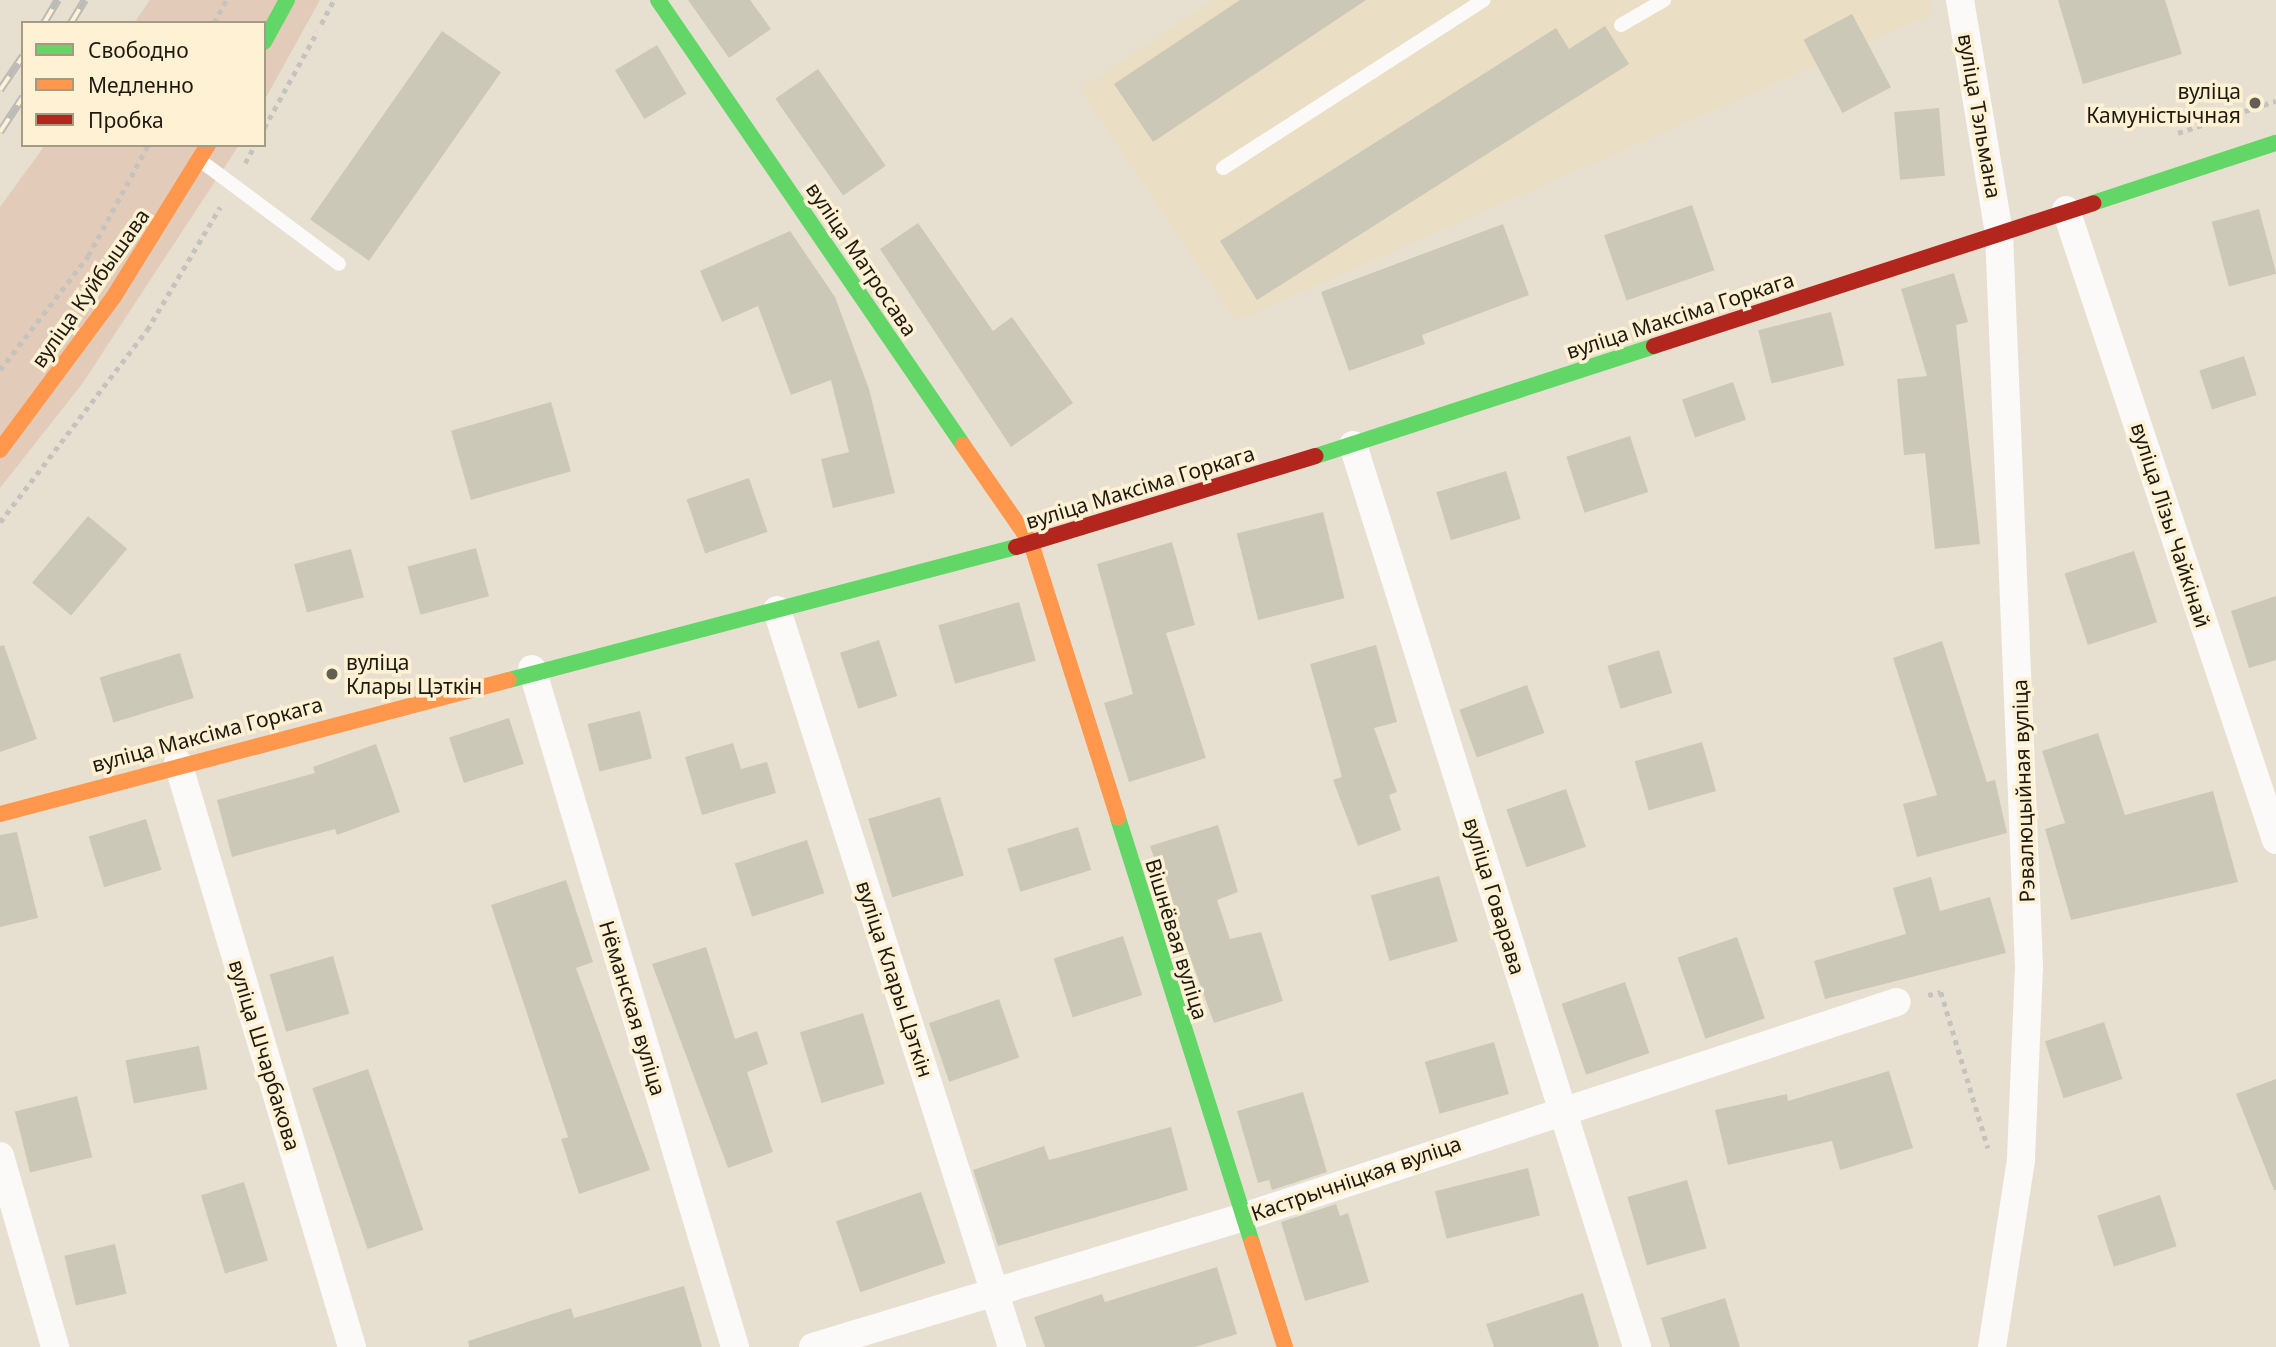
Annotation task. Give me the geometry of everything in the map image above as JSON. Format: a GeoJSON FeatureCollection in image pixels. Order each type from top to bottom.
{"type":"FeatureCollection","features":[{"type":"Feature","properties":{"kind":"street"},"geometry":{"type":"LineString","coordinates":[[266,38],[287,0]]}},
{"type":"Feature","properties":{"kind":"street","name":"вуліца Матросава"},"geometry":{"type":"LineString","coordinates":[[658,0],[1031,543]]}},
{"type":"Feature","properties":{"kind":"street","name":"вуліца Тэльмана"},"geometry":{"type":"LineString","coordinates":[[1960,0],[2000,233]]}},
{"type":"Feature","properties":{"kind":"street","name":"вуліца Куйбышава"},"geometry":{"type":"LineString","coordinates":[[0,450],[113,298],[207,147]]}},
{"type":"Feature","properties":{"kind":"street","name":"вуліца Максіма Горкага"},"geometry":{"type":"LineString","coordinates":[[0,814],[178,763],[532,669],[778,610],[1031,543],[1353,445],[2066,210],[2275,148]]}},
{"type":"Feature","properties":{"kind":"street","name":"вуліца Лізы Чайкінай"},"geometry":{"type":"LineString","coordinates":[[2066,210],[2276,840]]}},
{"type":"Feature","properties":{"kind":"street","name":"Рэвалюцыйная вуліца"},"geometry":{"type":"LineString","coordinates":[[1992,1347],[2021,1160],[2028,912],[2000,233]]}},
{"type":"Feature","properties":{"kind":"street","name":"вуліца Говарава"},"geometry":{"type":"LineString","coordinates":[[1353,445],[1637,1347]]}},
{"type":"Feature","properties":{"kind":"street","name":"Вішнёвая вуліца"},"geometry":{"type":"LineString","coordinates":[[1031,543],[1285,1347]]}},
{"type":"Feature","properties":{"kind":"street","name":"вуліца Клары Цэткін"},"geometry":{"type":"LineString","coordinates":[[778,610],[1012,1347]]}},
{"type":"Feature","properties":{"kind":"street","name":"Нёманская вуліца"},"geometry":{"type":"LineString","coordinates":[[532,669],[735,1347]]}},
{"type":"Feature","properties":{"kind":"street","name":"вуліца Шчарбакова"},"geometry":{"type":"LineString","coordinates":[[178,763],[352,1347]]}},
{"type":"Feature","properties":{"kind":"street","name":"Кастрычніцкая вуліца"},"geometry":{"type":"LineString","coordinates":[[813,1347],[1243,1217],[1561,1108],[1897,1002]]}},
{"type":"Feature","properties":{"kind":"street"},"geometry":{"type":"LineString","coordinates":[[0,1156],[55,1347]]}},
{"type":"Feature","properties":{"kind":"lane"},"geometry":{"type":"LineString","coordinates":[[1223,168],[1484,0]]}},
{"type":"Feature","properties":{"kind":"lane"},"geometry":{"type":"LineString","coordinates":[[1621,24],[1664,0]]}},
{"type":"Feature","properties":{"kind":"lane"},"geometry":{"type":"LineString","coordinates":[[200,160],[339,264]]}},
{"type":"Feature","properties":{"kind":"path"},"geometry":{"type":"LineString","coordinates":[[215,21],[226,0]]}},
{"type":"Feature","properties":{"kind":"path"},"geometry":{"type":"LineString","coordinates":[[266,124],[334,0]]}},
{"type":"Feature","properties":{"kind":"path"},"geometry":{"type":"LineString","coordinates":[[0,370],[88,256],[147,147]]}},
{"type":"Feature","properties":{"kind":"path"},"geometry":{"type":"LineString","coordinates":[[1897,1002],[1941,992],[1987,1148],[2021,1160]]}},
{"type":"Feature","properties":{"kind":"shaded area"},"geometry":{"type":"Polygon","coordinates":[[[150,0],[320,0],[266,97],[266,21],[135,21],[150,0]]]}},
{"type":"Feature","properties":{"kind":"shaded area"},"geometry":{"type":"Polygon","coordinates":[[[1212,0],[1930,0],[1930,15],[1236,321],[1080,89],[1212,0]]]}},
{"type":"Feature","properties":{"kind":"shaded area"},"geometry":{"type":"Polygon","coordinates":[[[44,147],[238,147],[82,384],[0,488],[0,207],[44,147]]]}},
{"type":"Feature","properties":{"kind":"building"},"geometry":{"type":"Polygon","coordinates":[[[688,0],[750,0],[771,29],[729,58],[688,0]]]}},
{"type":"Feature","properties":{"kind":"building"},"geometry":{"type":"Polygon","coordinates":[[[1240,0],[1366,0],[1153,142],[1114,84],[1240,0]]]}},
{"type":"Feature","properties":{"kind":"building"},"geometry":{"type":"Polygon","coordinates":[[[2058,0],[2165,0],[2182,54],[2083,84],[2058,0]]]}},
{"type":"Feature","properties":{"kind":"building"},"geometry":{"type":"Polygon","coordinates":[[[1852,14],[1891,87],[1842,113],[1803,40],[1852,14]]]}},
{"type":"Feature","properties":{"kind":"building"},"geometry":{"type":"Polygon","coordinates":[[[1605,26],[1629,64],[1257,300],[1220,241],[1556,28],[1569,49],[1605,26]]]}},
{"type":"Feature","properties":{"kind":"building"},"geometry":{"type":"Polygon","coordinates":[[[442,31],[501,72],[369,261],[310,219],[442,31]]]}},
{"type":"Feature","properties":{"kind":"building"},"geometry":{"type":"Polygon","coordinates":[[[657,45],[686,94],[644,119],[615,70],[657,45]]]}},
{"type":"Feature","properties":{"kind":"building"},"geometry":{"type":"Polygon","coordinates":[[[818,69],[886,166],[843,195],[775,99],[818,69]]]}},
{"type":"Feature","properties":{"kind":"building"},"geometry":{"type":"Polygon","coordinates":[[[1939,108],[1945,176],[1900,180],[1894,112],[1939,108]]]}},
{"type":"Feature","properties":{"kind":"building"},"geometry":{"type":"Polygon","coordinates":[[[1692,205],[1714,270],[1627,301],[1604,235],[1692,205]]]}},
{"type":"Feature","properties":{"kind":"building"},"geometry":{"type":"Polygon","coordinates":[[[2259,209],[2276,274],[2229,286],[2212,222],[2259,209]]]}},
{"type":"Feature","properties":{"kind":"building"},"geometry":{"type":"Polygon","coordinates":[[[918,223],[993,331],[1012,317],[1073,403],[1011,447],[880,249],[918,223]]]}},
{"type":"Feature","properties":{"kind":"building"},"geometry":{"type":"Polygon","coordinates":[[[1503,224],[1529,295],[1422,335],[1425,344],[1349,371],[1321,292],[1503,224]]]}},
{"type":"Feature","properties":{"kind":"building"},"geometry":{"type":"Polygon","coordinates":[[[790,231],[835,297],[869,389],[895,493],[833,508],[821,459],[849,452],[831,380],[791,395],[758,306],[722,322],[700,271],[790,231]]]}},
{"type":"Feature","properties":{"kind":"building"},"geometry":{"type":"Polygon","coordinates":[[[1954,273],[1968,322],[1956,325],[1980,544],[1935,549],[1925,453],[1904,455],[1897,379],[1927,376],[1901,289],[1954,273]]]}},
{"type":"Feature","properties":{"kind":"building"},"geometry":{"type":"Polygon","coordinates":[[[1831,312],[1844,365],[1772,384],[1758,330],[1831,312]]]}},
{"type":"Feature","properties":{"kind":"building"},"geometry":{"type":"Polygon","coordinates":[[[2244,356],[2257,395],[2212,410],[2199,371],[2244,356]]]}},
{"type":"Feature","properties":{"kind":"building"},"geometry":{"type":"Polygon","coordinates":[[[1733,382],[1746,420],[1695,437],[1682,400],[1733,382]]]}},
{"type":"Feature","properties":{"kind":"building"},"geometry":{"type":"Polygon","coordinates":[[[551,402],[571,471],[471,500],[451,431],[551,402]]]}},
{"type":"Feature","properties":{"kind":"building"},"geometry":{"type":"Polygon","coordinates":[[[1630,436],[1648,492],[1585,513],[1566,457],[1630,436]]]}},
{"type":"Feature","properties":{"kind":"building"},"geometry":{"type":"Polygon","coordinates":[[[1506,471],[1521,519],[1451,540],[1436,492],[1506,471]]]}},
{"type":"Feature","properties":{"kind":"building"},"geometry":{"type":"Polygon","coordinates":[[[749,478],[768,532],[705,553],[687,499],[749,478]]]}},
{"type":"Feature","properties":{"kind":"building"},"geometry":{"type":"Polygon","coordinates":[[[1323,512],[1345,598],[1258,620],[1237,534],[1323,512]]]}},
{"type":"Feature","properties":{"kind":"building"},"geometry":{"type":"Polygon","coordinates":[[[88,516],[127,549],[71,615],[32,583],[88,516]]]}},
{"type":"Feature","properties":{"kind":"building"},"geometry":{"type":"Polygon","coordinates":[[[1172,542],[1195,625],[1166,633],[1206,758],[1129,782],[1104,703],[1133,694],[1097,564],[1172,542]]]}},
{"type":"Feature","properties":{"kind":"building"},"geometry":{"type":"Polygon","coordinates":[[[476,548],[489,596],[420,615],[407,566],[476,548]]]}},
{"type":"Feature","properties":{"kind":"building"},"geometry":{"type":"Polygon","coordinates":[[[351,549],[364,597],[307,613],[294,564],[351,549]]]}},
{"type":"Feature","properties":{"kind":"building"},"geometry":{"type":"Polygon","coordinates":[[[2134,551],[2157,622],[2088,645],[2065,574],[2134,551]]]}},
{"type":"Feature","properties":{"kind":"building"},"geometry":{"type":"Polygon","coordinates":[[[2276,596],[2276,660],[2249,668],[2231,611],[2276,596]]]}},
{"type":"Feature","properties":{"kind":"building"},"geometry":{"type":"Polygon","coordinates":[[[1019,602],[1036,661],[955,684],[938,625],[1019,602]]]}},
{"type":"Feature","properties":{"kind":"building"},"geometry":{"type":"Polygon","coordinates":[[[879,640],[897,696],[858,709],[840,653],[879,640]]]}},
{"type":"Feature","properties":{"kind":"building"},"geometry":{"type":"Polygon","coordinates":[[[1942,641],[1987,782],[1995,780],[2007,833],[1917,857],[1903,804],[1937,795],[1893,658],[1942,641]]]}},
{"type":"Feature","properties":{"kind":"building"},"geometry":{"type":"Polygon","coordinates":[[[4,645],[37,739],[0,752],[0,646],[4,645]]]}},
{"type":"Feature","properties":{"kind":"building"},"geometry":{"type":"Polygon","coordinates":[[[1376,645],[1397,722],[1374,728],[1397,792],[1389,795],[1401,830],[1358,846],[1333,780],[1342,777],[1310,664],[1376,645]]]}},
{"type":"Feature","properties":{"kind":"building"},"geometry":{"type":"Polygon","coordinates":[[[1659,650],[1672,693],[1621,709],[1607,666],[1659,650]]]}},
{"type":"Feature","properties":{"kind":"building"},"geometry":{"type":"Polygon","coordinates":[[[180,653],[194,698],[113,723],[100,678],[180,653]]]}},
{"type":"Feature","properties":{"kind":"building"},"geometry":{"type":"Polygon","coordinates":[[[1527,685],[1544,733],[1477,758],[1459,710],[1527,685]]]}},
{"type":"Feature","properties":{"kind":"building"},"geometry":{"type":"Polygon","coordinates":[[[640,711],[652,759],[599,772],[588,724],[640,711]]]}},
{"type":"Feature","properties":{"kind":"building"},"geometry":{"type":"Polygon","coordinates":[[[509,718],[524,764],[464,783],[449,737],[509,718]]]}},
{"type":"Feature","properties":{"kind":"building"},"geometry":{"type":"Polygon","coordinates":[[[2098,733],[2125,815],[2213,791],[2238,882],[2071,920],[2045,829],[2065,823],[2042,751],[2098,733]]]}},
{"type":"Feature","properties":{"kind":"building"},"geometry":{"type":"Polygon","coordinates":[[[1702,742],[1716,791],[1649,810],[1635,761],[1702,742]]]}},
{"type":"Feature","properties":{"kind":"building"},"geometry":{"type":"Polygon","coordinates":[[[733,743],[741,769],[767,762],[776,793],[702,815],[685,757],[733,743]]]}},
{"type":"Feature","properties":{"kind":"building"},"geometry":{"type":"Polygon","coordinates":[[[376,744],[400,812],[337,835],[335,829],[232,857],[217,800],[315,773],[313,767],[376,744]]]}},
{"type":"Feature","properties":{"kind":"building"},"geometry":{"type":"Polygon","coordinates":[[[1566,789],[1586,847],[1526,867],[1506,810],[1566,789]]]}},
{"type":"Feature","properties":{"kind":"building"},"geometry":{"type":"Polygon","coordinates":[[[940,797],[964,875],[892,897],[868,819],[940,797]]]}},
{"type":"Feature","properties":{"kind":"building"},"geometry":{"type":"Polygon","coordinates":[[[146,819],[161,870],[104,887],[89,837],[146,819]]]}},
{"type":"Feature","properties":{"kind":"building"},"geometry":{"type":"Polygon","coordinates":[[[1218,825],[1238,892],[1217,900],[1230,939],[1261,932],[1283,1001],[1214,1023],[1150,846],[1218,825]]]}},
{"type":"Feature","properties":{"kind":"building"},"geometry":{"type":"Polygon","coordinates":[[[1078,827],[1091,870],[1020,892],[1007,849],[1078,827]]]}},
{"type":"Feature","properties":{"kind":"building"},"geometry":{"type":"Polygon","coordinates":[[[17,832],[38,918],[0,927],[0,835],[17,832]]]}},
{"type":"Feature","properties":{"kind":"building"},"geometry":{"type":"Polygon","coordinates":[[[807,840],[824,893],[752,917],[735,863],[807,840]]]}},
{"type":"Feature","properties":{"kind":"building"},"geometry":{"type":"Polygon","coordinates":[[[1439,876],[1458,941],[1389,961],[1371,896],[1439,876]]]}},
{"type":"Feature","properties":{"kind":"building"},"geometry":{"type":"Polygon","coordinates":[[[1931,877],[1940,911],[1990,897],[2006,953],[1825,999],[1814,961],[1906,934],[1893,888],[1931,877]]]}},
{"type":"Feature","properties":{"kind":"building"},"geometry":{"type":"Polygon","coordinates":[[[566,880],[593,962],[576,968],[650,1170],[579,1194],[561,1139],[568,1137],[491,905],[566,880]]]}},
{"type":"Feature","properties":{"kind":"building"},"geometry":{"type":"Polygon","coordinates":[[[1123,936],[1142,995],[1073,1018],[1054,959],[1123,936]]]}},
{"type":"Feature","properties":{"kind":"building"},"geometry":{"type":"Polygon","coordinates":[[[1737,937],[1765,1018],[1705,1039],[1677,958],[1737,937]]]}},
{"type":"Feature","properties":{"kind":"building"},"geometry":{"type":"Polygon","coordinates":[[[706,947],[735,1039],[757,1031],[768,1064],[747,1072],[773,1152],[728,1168],[652,964],[706,947]]]}},
{"type":"Feature","properties":{"kind":"building"},"geometry":{"type":"Polygon","coordinates":[[[333,956],[350,1014],[286,1032],[270,974],[333,956]]]}},
{"type":"Feature","properties":{"kind":"building"},"geometry":{"type":"Polygon","coordinates":[[[1625,982],[1649,1053],[1586,1075],[1562,1004],[1625,982]]]}},
{"type":"Feature","properties":{"kind":"building"},"geometry":{"type":"Polygon","coordinates":[[[999,999],[1019,1058],[949,1082],[929,1023],[999,999]]]}},
{"type":"Feature","properties":{"kind":"building"},"geometry":{"type":"Polygon","coordinates":[[[863,1013],[885,1084],[822,1103],[800,1032],[863,1013]]]}},
{"type":"Feature","properties":{"kind":"building"},"geometry":{"type":"Polygon","coordinates":[[[2104,1022],[2123,1079],[2064,1098],[2045,1041],[2104,1022]]]}},
{"type":"Feature","properties":{"kind":"building"},"geometry":{"type":"Polygon","coordinates":[[[1494,1042],[1509,1094],[1440,1114],[1425,1062],[1494,1042]]]}},
{"type":"Feature","properties":{"kind":"building"},"geometry":{"type":"Polygon","coordinates":[[[199,1046],[207,1089],[134,1104],[125,1060],[199,1046]]]}},
{"type":"Feature","properties":{"kind":"building"},"geometry":{"type":"Polygon","coordinates":[[[368,1069],[423,1230],[368,1249],[312,1088],[368,1069]]]}},
{"type":"Feature","properties":{"kind":"building"},"geometry":{"type":"Polygon","coordinates":[[[1889,1071],[1913,1148],[1840,1170],[1832,1141],[1728,1165],[1715,1110],[1787,1094],[1788,1101],[1889,1071]]]}},
{"type":"Feature","properties":{"kind":"building"},"geometry":{"type":"Polygon","coordinates":[[[2276,1079],[2276,1190],[2274,1190],[2236,1094],[2276,1079]]]}},
{"type":"Feature","properties":{"kind":"building"},"geometry":{"type":"Polygon","coordinates":[[[1303,1092],[1327,1172],[1272,1190],[1269,1180],[1258,1183],[1237,1111],[1303,1092]]]}},
{"type":"Feature","properties":{"kind":"building"},"geometry":{"type":"Polygon","coordinates":[[[77,1096],[92,1157],[30,1173],[15,1111],[77,1096]]]}},
{"type":"Feature","properties":{"kind":"building"},"geometry":{"type":"Polygon","coordinates":[[[1171,1127],[1188,1190],[998,1246],[973,1170],[1044,1146],[1049,1160],[1171,1127]]]}},
{"type":"Feature","properties":{"kind":"building"},"geometry":{"type":"Polygon","coordinates":[[[1528,1168],[1540,1216],[1447,1239],[1435,1191],[1528,1168]]]}},
{"type":"Feature","properties":{"kind":"building"},"geometry":{"type":"Polygon","coordinates":[[[1687,1180],[1707,1248],[1647,1265],[1627,1197],[1687,1180]]]}},
{"type":"Feature","properties":{"kind":"building"},"geometry":{"type":"Polygon","coordinates":[[[244,1182],[268,1260],[225,1274],[201,1195],[244,1182]]]}},
{"type":"Feature","properties":{"kind":"building"},"geometry":{"type":"Polygon","coordinates":[[[921,1192],[945,1263],[860,1292],[836,1221],[921,1192]]]}},
{"type":"Feature","properties":{"kind":"building"},"geometry":{"type":"Polygon","coordinates":[[[2160,1195],[2177,1246],[2114,1267],[2097,1215],[2160,1195]]]}},
{"type":"Feature","properties":{"kind":"building"},"geometry":{"type":"Polygon","coordinates":[[[1336,1204],[1340,1216],[1348,1213],[1369,1282],[1305,1301],[1281,1222],[1336,1204]]]}},
{"type":"Feature","properties":{"kind":"building"},"geometry":{"type":"Polygon","coordinates":[[[115,1244],[126,1294],[76,1305],[64,1256],[115,1244]]]}},
{"type":"Feature","properties":{"kind":"building"},"geometry":{"type":"Polygon","coordinates":[[[1217,1267],[1237,1334],[1195,1347],[1045,1347],[1034,1317],[1102,1294],[1105,1302],[1217,1267]]]}},
{"type":"Feature","properties":{"kind":"building"},"geometry":{"type":"Polygon","coordinates":[[[684,1286],[702,1347],[469,1347],[468,1341],[571,1308],[574,1318],[684,1286]]]}},
{"type":"Feature","properties":{"kind":"building"},"geometry":{"type":"Polygon","coordinates":[[[1583,1293],[1599,1347],[1494,1347],[1486,1324],[1583,1293]]]}},
{"type":"Feature","properties":{"kind":"building"},"geometry":{"type":"Polygon","coordinates":[[[1725,1298],[1740,1347],[1670,1347],[1661,1318],[1725,1298]]]}},
{"type":"Feature","properties":{"kind":"railway"},"geometry":{"type":"LineString","coordinates":[[45,21],[58,0]]}},
{"type":"Feature","properties":{"kind":"railway"},"geometry":{"type":"LineString","coordinates":[[72,21],[85,0]]}},
{"type":"Feature","properties":{"kind":"railway"},"geometry":{"type":"LineString","coordinates":[[0,90],[21,59]]}},
{"type":"Feature","properties":{"kind":"railway"},"geometry":{"type":"LineString","coordinates":[[0,132],[21,100]]}},
{"type":"Feature","properties":{"kind":"traffic: fast"},"geometry":{"type":"LineString","coordinates":[[266,38],[287,0]]}},
{"type":"Feature","properties":{"kind":"traffic: fast"},"geometry":{"type":"LineString","coordinates":[[658,0],[963,445]]}},
{"type":"Feature","properties":{"kind":"traffic: fast"},"geometry":{"type":"LineString","coordinates":[[2093,203],[2276,143]]}},
{"type":"Feature","properties":{"kind":"traffic: fast"},"geometry":{"type":"LineString","coordinates":[[1316,456],[1654,346]]}},
{"type":"Feature","properties":{"kind":"traffic: fast"},"geometry":{"type":"LineString","coordinates":[[509,680],[1016,547]]}},
{"type":"Feature","properties":{"kind":"traffic: fast"},"geometry":{"type":"LineString","coordinates":[[1118,818],[1252,1243]]}},
{"type":"Feature","properties":{"kind":"traffic: slow"},"geometry":{"type":"LineString","coordinates":[[0,450],[113,298],[207,147]]}},
{"type":"Feature","properties":{"kind":"traffic: slow"},"geometry":{"type":"LineString","coordinates":[[963,445],[1031,543],[1118,818]]}},
{"type":"Feature","properties":{"kind":"traffic: slow"},"geometry":{"type":"LineString","coordinates":[[0,814],[509,680]]}},
{"type":"Feature","properties":{"kind":"traffic: slow"},"geometry":{"type":"LineString","coordinates":[[1252,1243],[1285,1347]]}},
{"type":"Feature","properties":{"kind":"traffic: jam"},"geometry":{"type":"LineString","coordinates":[[1654,346],[2093,203]]}},
{"type":"Feature","properties":{"kind":"traffic: jam"},"geometry":{"type":"LineString","coordinates":[[1016,547],[1316,456]]}},
{"type":"Feature","properties":{"kind":"place","name":"вуліца Камуністычная"},"geometry":{"type":"Point","coordinates":[2255,103]}},
{"type":"Feature","properties":{"kind":"place","name":"вуліца Клары Цэткін"},"geometry":{"type":"Point","coordinates":[332,674]}}]}
